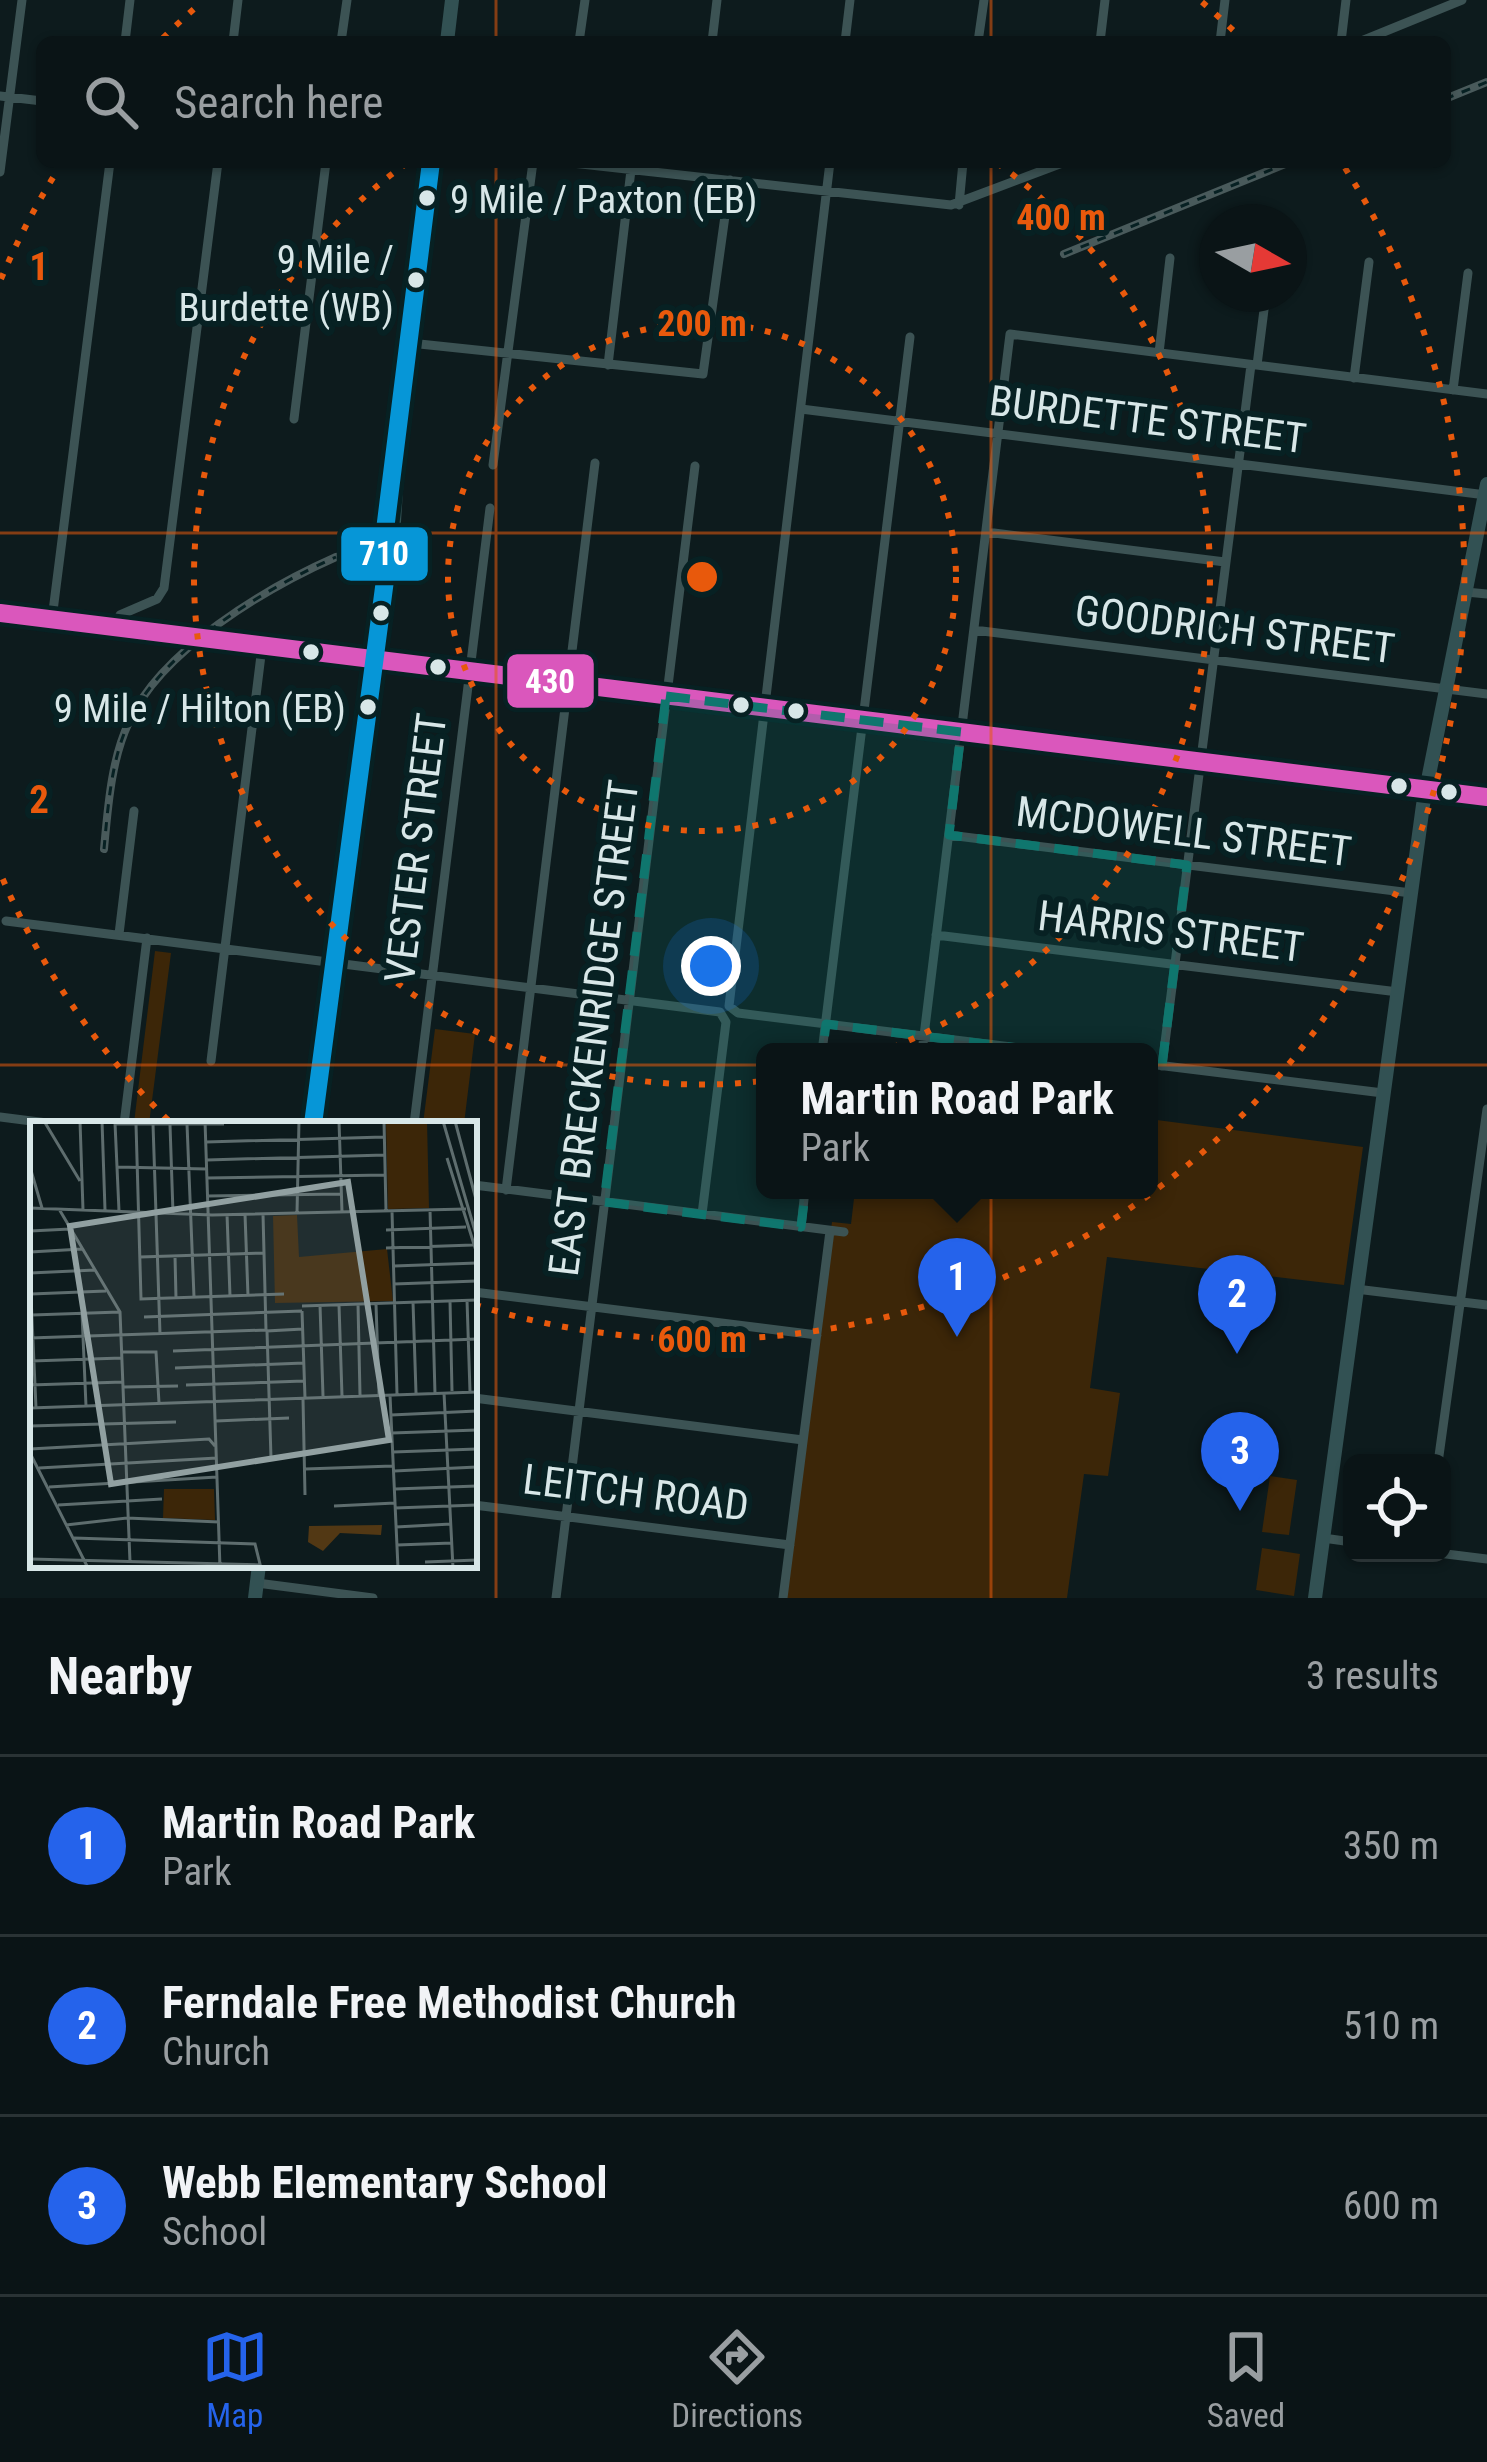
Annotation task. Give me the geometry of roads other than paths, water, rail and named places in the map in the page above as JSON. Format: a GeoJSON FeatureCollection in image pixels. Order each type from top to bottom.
{"type":"FeatureCollection","features":[{"type":"Feature","properties":{"kind":"street"},"geometry":{"type":"LineString","coordinates":[[0,172],[5,97],[22,0]]}},
{"type":"Feature","properties":{"kind":"street"},"geometry":{"type":"LineString","coordinates":[[126,36],[130,0]]}},
{"type":"Feature","properties":{"kind":"street"},"geometry":{"type":"LineString","coordinates":[[234,36],[238,0]]}},
{"type":"Feature","properties":{"kind":"street"},"geometry":{"type":"LineString","coordinates":[[342,36],[347,0]]}},
{"type":"Feature","properties":{"kind":"street"},"geometry":{"type":"LineString","coordinates":[[448,36],[452,0]]}},
{"type":"Feature","properties":{"kind":"street"},"geometry":{"type":"LineString","coordinates":[[580,36],[585,0]]}},
{"type":"Feature","properties":{"kind":"street"},"geometry":{"type":"LineString","coordinates":[[713,36],[717,0]]}},
{"type":"Feature","properties":{"kind":"street"},"geometry":{"type":"LineString","coordinates":[[846,36],[850,0]]}},
{"type":"Feature","properties":{"kind":"street"},"geometry":{"type":"LineString","coordinates":[[979,36],[984,0]]}},
{"type":"Feature","properties":{"kind":"street"},"geometry":{"type":"LineString","coordinates":[[1101,36],[1105,0]]}},
{"type":"Feature","properties":{"kind":"street"},"geometry":{"type":"LineString","coordinates":[[1221,36],[1225,0]]}},
{"type":"Feature","properties":{"kind":"street"},"geometry":{"type":"LineString","coordinates":[[1342,36],[1346,0]]}},
{"type":"Feature","properties":{"kind":"street"},"geometry":{"type":"LineString","coordinates":[[1374,36],[1462,0]]}},
{"type":"Feature","properties":{"kind":"street"},"geometry":{"type":"LineString","coordinates":[[5,97],[36,100]]}},
{"type":"Feature","properties":{"kind":"street"},"geometry":{"type":"LineString","coordinates":[[52,619],[109,168]]}},
{"type":"Feature","properties":{"kind":"street"},"geometry":{"type":"LineString","coordinates":[[115,627],[120,615],[163,592],[217,168]]}},
{"type":"Feature","properties":{"kind":"street"},"geometry":{"type":"LineString","coordinates":[[294,419],[325,168]]}},
{"type":"Feature","properties":{"kind":"street"},"geometry":{"type":"LineString","coordinates":[[313,1121],[400,483],[397,472],[430,168]]}},
{"type":"Feature","properties":{"kind":"street"},"geometry":{"type":"LineString","coordinates":[[493,465],[532,168]]}},
{"type":"Feature","properties":{"kind":"street"},"geometry":{"type":"LineString","coordinates":[[615,168],[959,205],[1050,168]]}},
{"type":"Feature","properties":{"kind":"street"},"geometry":{"type":"LineString","coordinates":[[695,177],[696,168]]}},
{"type":"Feature","properties":{"kind":"street"},"geometry":{"type":"LineString","coordinates":[[829,168],[728,1002],[738,1013],[980,1043]]}},
{"type":"Feature","properties":{"kind":"street"},"geometry":{"type":"LineString","coordinates":[[959,205],[962,168]]}},
{"type":"Feature","properties":{"kind":"street"},"geometry":{"type":"LineString","coordinates":[[608,365],[632,170]]}},
{"type":"Feature","properties":{"kind":"street"},"geometry":{"type":"LineString","coordinates":[[410,343],[703,374],[730,181]]}},
{"type":"Feature","properties":{"kind":"street"},"geometry":{"type":"LineString","coordinates":[[1159,353],[1170,258]]}},
{"type":"Feature","properties":{"kind":"street"},"geometry":{"type":"LineString","coordinates":[[1354,377],[1369,262]]}},
{"type":"Feature","properties":{"kind":"street"},"geometry":{"type":"LineString","coordinates":[[1453,390],[1468,273]]}},
{"type":"Feature","properties":{"kind":"street"},"geometry":{"type":"LineString","coordinates":[[1162,1066],[1238,463],[1263,312]]}},
{"type":"Feature","properties":{"kind":"street"},"geometry":{"type":"LineString","coordinates":[[923,1043],[1010,334],[1487,394]]}},
{"type":"Feature","properties":{"kind":"street"},"geometry":{"type":"LineString","coordinates":[[823,1043],[910,337]]}},
{"type":"Feature","properties":{"kind":"street","name":"BURDETTE STREET"},"geometry":{"type":"LineString","coordinates":[[801,409],[1486,492]]}},
{"type":"Feature","properties":{"kind":"street"},"geometry":{"type":"LineString","coordinates":[[506,1190],[596,464]]}},
{"type":"Feature","properties":{"kind":"street","name":"EAST BRECKENRIDGE STREET"},"geometry":{"type":"LineString","coordinates":[[556,1598],[694,466]]}},
{"type":"Feature","properties":{"kind":"street"},"geometry":{"type":"LineString","coordinates":[[1315,1598],[1426,789],[1486,492]]}},
{"type":"Feature","properties":{"kind":"street","name":"VESTER STREET"},"geometry":{"type":"LineString","coordinates":[[414,1121],[490,508]]}},
{"type":"Feature","properties":{"kind":"street"},"geometry":{"type":"LineString","coordinates":[[986,532],[1225,562]]}},
{"type":"Feature","properties":{"kind":"street"},"geometry":{"type":"LineString","coordinates":[[1466,592],[1487,594]]}},
{"type":"Feature","properties":{"kind":"street"},"geometry":{"type":"LineString","coordinates":[[0,613],[373,663],[470,671],[1487,797]]}},
{"type":"Feature","properties":{"kind":"street","name":"GOODRICH STREET"},"geometry":{"type":"LineString","coordinates":[[974,630],[1487,694]]}},
{"type":"Feature","properties":{"kind":"street"},"geometry":{"type":"LineString","coordinates":[[211,1061],[262,647]]}},
{"type":"Feature","properties":{"kind":"street"},"geometry":{"type":"LineString","coordinates":[[119,934],[134,811]]}},
{"type":"Feature","properties":{"kind":"street","name":"MCDOWELL STREET"},"geometry":{"type":"LineString","coordinates":[[949,835],[1411,892]]}},
{"type":"Feature","properties":{"kind":"street"},"geometry":{"type":"LineString","coordinates":[[6,921],[720,1012],[725,1018],[702,1214]]}},
{"type":"Feature","properties":{"kind":"street","name":"HARRIS STREET"},"geometry":{"type":"LineString","coordinates":[[936,935],[1398,992]]}},
{"type":"Feature","properties":{"kind":"street"},"geometry":{"type":"LineString","coordinates":[[124,1121],[147,938]]}},
{"type":"Feature","properties":{"kind":"street"},"geometry":{"type":"LineString","coordinates":[[1158,1065],[1383,1094]]}},
{"type":"Feature","properties":{"kind":"street"},"geometry":{"type":"LineString","coordinates":[[1439,1454],[1487,1109]]}},
{"type":"Feature","properties":{"kind":"street"},"geometry":{"type":"LineString","coordinates":[[0,1117],[31,1121]]}},
{"type":"Feature","properties":{"kind":"street"},"geometry":{"type":"LineString","coordinates":[[477,1186],[844,1232]]}},
{"type":"Feature","properties":{"kind":"street"},"geometry":{"type":"LineString","coordinates":[[800,1227],[804,1199]]}},
{"type":"Feature","properties":{"kind":"street"},"geometry":{"type":"LineString","coordinates":[[783,1598],[830,1231]]}},
{"type":"Feature","properties":{"kind":"street"},"geometry":{"type":"LineString","coordinates":[[1357,1289],[1487,1305]]}},
{"type":"Feature","properties":{"kind":"street"},"geometry":{"type":"LineString","coordinates":[[477,1292],[817,1336]]}},
{"type":"Feature","properties":{"kind":"street"},"geometry":{"type":"LineString","coordinates":[[477,1398],[803,1440]]}},
{"type":"Feature","properties":{"kind":"street","name":"LEITCH ROAD"},"geometry":{"type":"LineString","coordinates":[[477,1504],[790,1545]]}},
{"type":"Feature","properties":{"kind":"street"},"geometry":{"type":"LineString","coordinates":[[1323,1538],[1343,1540]]}},
{"type":"Feature","properties":{"kind":"street"},"geometry":{"type":"LineString","coordinates":[[1451,1555],[1487,1559]]}},
{"type":"Feature","properties":{"kind":"street"},"geometry":{"type":"LineString","coordinates":[[256,1591],[373,1598]]}},
{"type":"Feature","properties":{"kind":"railway"},"geometry":{"type":"LineString","coordinates":[[1451,97],[1487,82]]}},
{"type":"Feature","properties":{"kind":"railway"},"geometry":{"type":"LineString","coordinates":[[1064,254],[1275,168]]}},
{"type":"Feature","properties":{"kind":"railway"},"geometry":{"type":"LineString","coordinates":[[104,849],[118,752],[144,696],[165,670],[218,624],[336,557]]}},
{"type":"Feature","properties":{"kind":"place","name":"9 Mile / Paxton (EB)"},"geometry":{"type":"Point","coordinates":[427,198]}},
{"type":"Feature","properties":{"kind":"place","name":"9 Mile / Burdette (WB)"},"geometry":{"type":"Point","coordinates":[416,280]}},
{"type":"Feature","properties":{"kind":"place","name":"9 Mile / Hilton (EB)"},"geometry":{"type":"Point","coordinates":[368,707]}},
{"type":"Feature","properties":{"kind":"place","name":"Martin Road Park"},"geometry":{"type":"Point","coordinates":[957,1337]}},
{"type":"Feature","properties":{"kind":"place","name":"Ferndale Free Methodist Church"},"geometry":{"type":"Point","coordinates":[1237,1354]}},
{"type":"Feature","properties":{"kind":"place","name":"Webb Elementary School"},"geometry":{"type":"Point","coordinates":[1240,1511]}}]}
